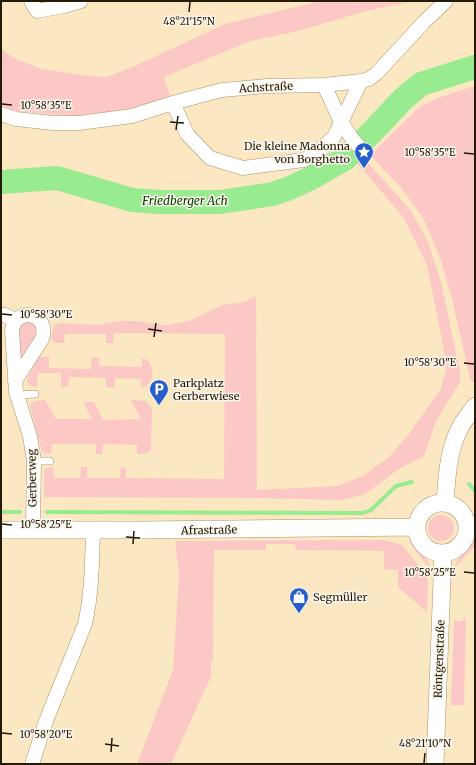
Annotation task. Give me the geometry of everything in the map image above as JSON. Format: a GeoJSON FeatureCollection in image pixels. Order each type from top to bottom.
{"type":"FeatureCollection","features":[{"type":"Feature","properties":{"kind":"street"},"geometry":{"type":"LineString","coordinates":[[31,1],[37,11],[81,1]]}},
{"type":"Feature","properties":{"kind":"street","name":"Achstraße"},"geometry":{"type":"LineString","coordinates":[[1,114],[16,119],[53,123],[79,123],[132,116],[222,90],[246,87],[324,85],[361,82],[369,79],[377,73],[424,22],[446,1]]}},
{"type":"Feature","properties":{"kind":"street"},"geometry":{"type":"LineString","coordinates":[[173,103],[187,134],[210,158],[243,168],[304,160],[320,150],[334,137],[361,82]]}},
{"type":"Feature","properties":{"kind":"street"},"geometry":{"type":"LineString","coordinates":[[324,85],[341,122],[350,137],[364,152]]}},
{"type":"Feature","properties":{"kind":"street"},"geometry":{"type":"LineString","coordinates":[[1,315],[5,315],[16,321],[20,317],[30,315],[35,316],[41,321],[44,328],[44,334],[39,349],[15,381]]}},
{"type":"Feature","properties":{"kind":"street","name":"Gerberweg"},"geometry":{"type":"LineString","coordinates":[[16,321],[12,330],[15,381],[30,436],[34,461],[33,530]]}},
{"type":"Feature","properties":{"kind":"street"},"geometry":{"type":"LineString","coordinates":[[445,503],[449,460],[454,440],[462,424],[475,406]]}},
{"type":"Feature","properties":{"kind":"street"},"geometry":{"type":"LineString","coordinates":[[437,503],[445,503],[453,505],[459,509],[471,528],[460,546],[453,551],[443,554],[428,549],[422,543],[418,535],[417,527],[423,512],[429,506],[437,503]]}},
{"type":"Feature","properties":{"kind":"street","name":"Afrastraße"},"geometry":{"type":"LineString","coordinates":[[1,530],[417,527]]}},
{"type":"Feature","properties":{"kind":"street"},"geometry":{"type":"LineString","coordinates":[[32,764],[46,722],[85,624],[89,607],[93,530]]}},
{"type":"Feature","properties":{"kind":"street","name":"Röntgenstraße"},"geometry":{"type":"LineString","coordinates":[[435,764],[443,554]]}},
{"type":"Feature","properties":{"kind":"lane"},"geometry":{"type":"LineString","coordinates":[[18,395],[35,394]]}},
{"type":"Feature","properties":{"kind":"lane"},"geometry":{"type":"LineString","coordinates":[[34,461],[50,461]]}},
{"type":"Feature","properties":{"kind":"shaded area"},"geometry":{"type":"Polygon","coordinates":[[[321,1],[414,1],[366,11],[298,31],[250,41],[164,77],[171,100],[88,117],[16,111],[1,106],[2,50],[18,60],[42,69],[88,76],[107,77],[135,66],[225,24],[321,1]]]}},
{"type":"Feature","properties":{"kind":"shaded area"},"geometry":{"type":"Polygon","coordinates":[[[475,86],[475,385],[470,379],[451,294],[439,255],[423,218],[399,185],[370,155],[421,106],[438,98],[475,86]]]}},
{"type":"Feature","properties":{"kind":"shaded area"},"geometry":{"type":"Polygon","coordinates":[[[364,158],[411,211],[428,242],[441,282],[460,371],[460,382],[436,421],[424,456],[399,469],[365,494],[342,500],[44,497],[44,470],[53,467],[54,478],[80,478],[81,467],[87,467],[87,478],[120,478],[121,467],[126,468],[126,478],[224,479],[225,334],[114,333],[113,343],[106,343],[106,334],[65,334],[64,343],[54,343],[51,338],[54,326],[59,323],[97,325],[121,321],[138,321],[159,325],[169,325],[191,320],[223,305],[244,302],[256,296],[257,490],[338,486],[363,476],[389,457],[409,434],[441,389],[447,365],[427,265],[404,218],[357,163],[364,158]]]}},
{"type":"Feature","properties":{"kind":"shaded area"},"geometry":{"type":"Polygon","coordinates":[[[29,322],[34,325],[36,334],[31,345],[21,359],[19,330],[21,325],[29,322]]]}},
{"type":"Feature","properties":{"kind":"shaded area"},"geometry":{"type":"Polygon","coordinates":[[[39,357],[49,357],[49,368],[91,369],[92,357],[99,358],[99,366],[142,367],[142,358],[147,360],[152,368],[152,379],[146,386],[141,387],[141,379],[115,378],[114,388],[106,387],[106,378],[69,377],[68,387],[61,387],[61,373],[38,373],[36,387],[28,383],[27,379],[39,357]]]}},
{"type":"Feature","properties":{"kind":"shaded area"},"geometry":{"type":"Polygon","coordinates":[[[45,400],[56,419],[92,419],[83,402],[94,402],[103,420],[141,419],[131,400],[146,401],[152,408],[151,449],[148,452],[137,454],[137,445],[103,444],[102,454],[96,454],[96,444],[52,444],[51,454],[42,452],[30,405],[35,401],[45,400]]]}},
{"type":"Feature","properties":{"kind":"shaded area"},"geometry":{"type":"Polygon","coordinates":[[[441,515],[450,519],[454,528],[450,537],[441,541],[432,537],[428,528],[432,519],[441,515]]]}},
{"type":"Feature","properties":{"kind":"shaded area"},"geometry":{"type":"Polygon","coordinates":[[[384,540],[402,545],[426,575],[428,581],[427,612],[398,587],[398,570],[384,569],[384,551],[296,550],[295,544],[266,544],[266,550],[214,550],[213,660],[211,661],[211,676],[171,764],[137,764],[173,670],[179,574],[175,541],[384,540]]]}},
{"type":"Feature","properties":{"kind":"shaded area"},"geometry":{"type":"Polygon","coordinates":[[[409,540],[422,551],[430,566],[427,565],[409,540]]]}},
{"type":"Feature","properties":{"kind":"shaded area"},"geometry":{"type":"Polygon","coordinates":[[[475,541],[475,546],[454,568],[460,554],[475,541]]]}},
{"type":"Feature","properties":{"kind":"shaded area"},"geometry":{"type":"Polygon","coordinates":[[[463,617],[466,618],[464,705],[451,705],[454,621],[463,621],[463,617]]]}},
{"type":"Feature","properties":{"kind":"waterway","name":"Friedberger Ach"},"geometry":{"type":"LineString","coordinates":[[1,182],[57,178],[132,200],[160,202],[220,202],[273,194],[311,178],[346,158],[403,99],[421,84],[475,67]]}},
{"type":"Feature","properties":{"kind":"waterway"},"geometry":{"type":"LineString","coordinates":[[47,512],[363,513],[371,510],[396,486],[412,482]]}},
{"type":"Feature","properties":{"kind":"waterway"},"geometry":{"type":"LineString","coordinates":[[469,484],[475,491]]}},
{"type":"Feature","properties":{"kind":"waterway"},"geometry":{"type":"LineString","coordinates":[[1,512],[20,512]]}},
{"type":"Feature","properties":{"kind":"place","name":"Die kleine Madonna von Borghetto"},"geometry":{"type":"Point","coordinates":[364,169]}},
{"type":"Feature","properties":{"kind":"place","name":"Parkplatz Gerberwiese"},"geometry":{"type":"Point","coordinates":[159,406]}},
{"type":"Feature","properties":{"kind":"place","name":"Segmüller"},"geometry":{"type":"Point","coordinates":[299,614]}}]}
